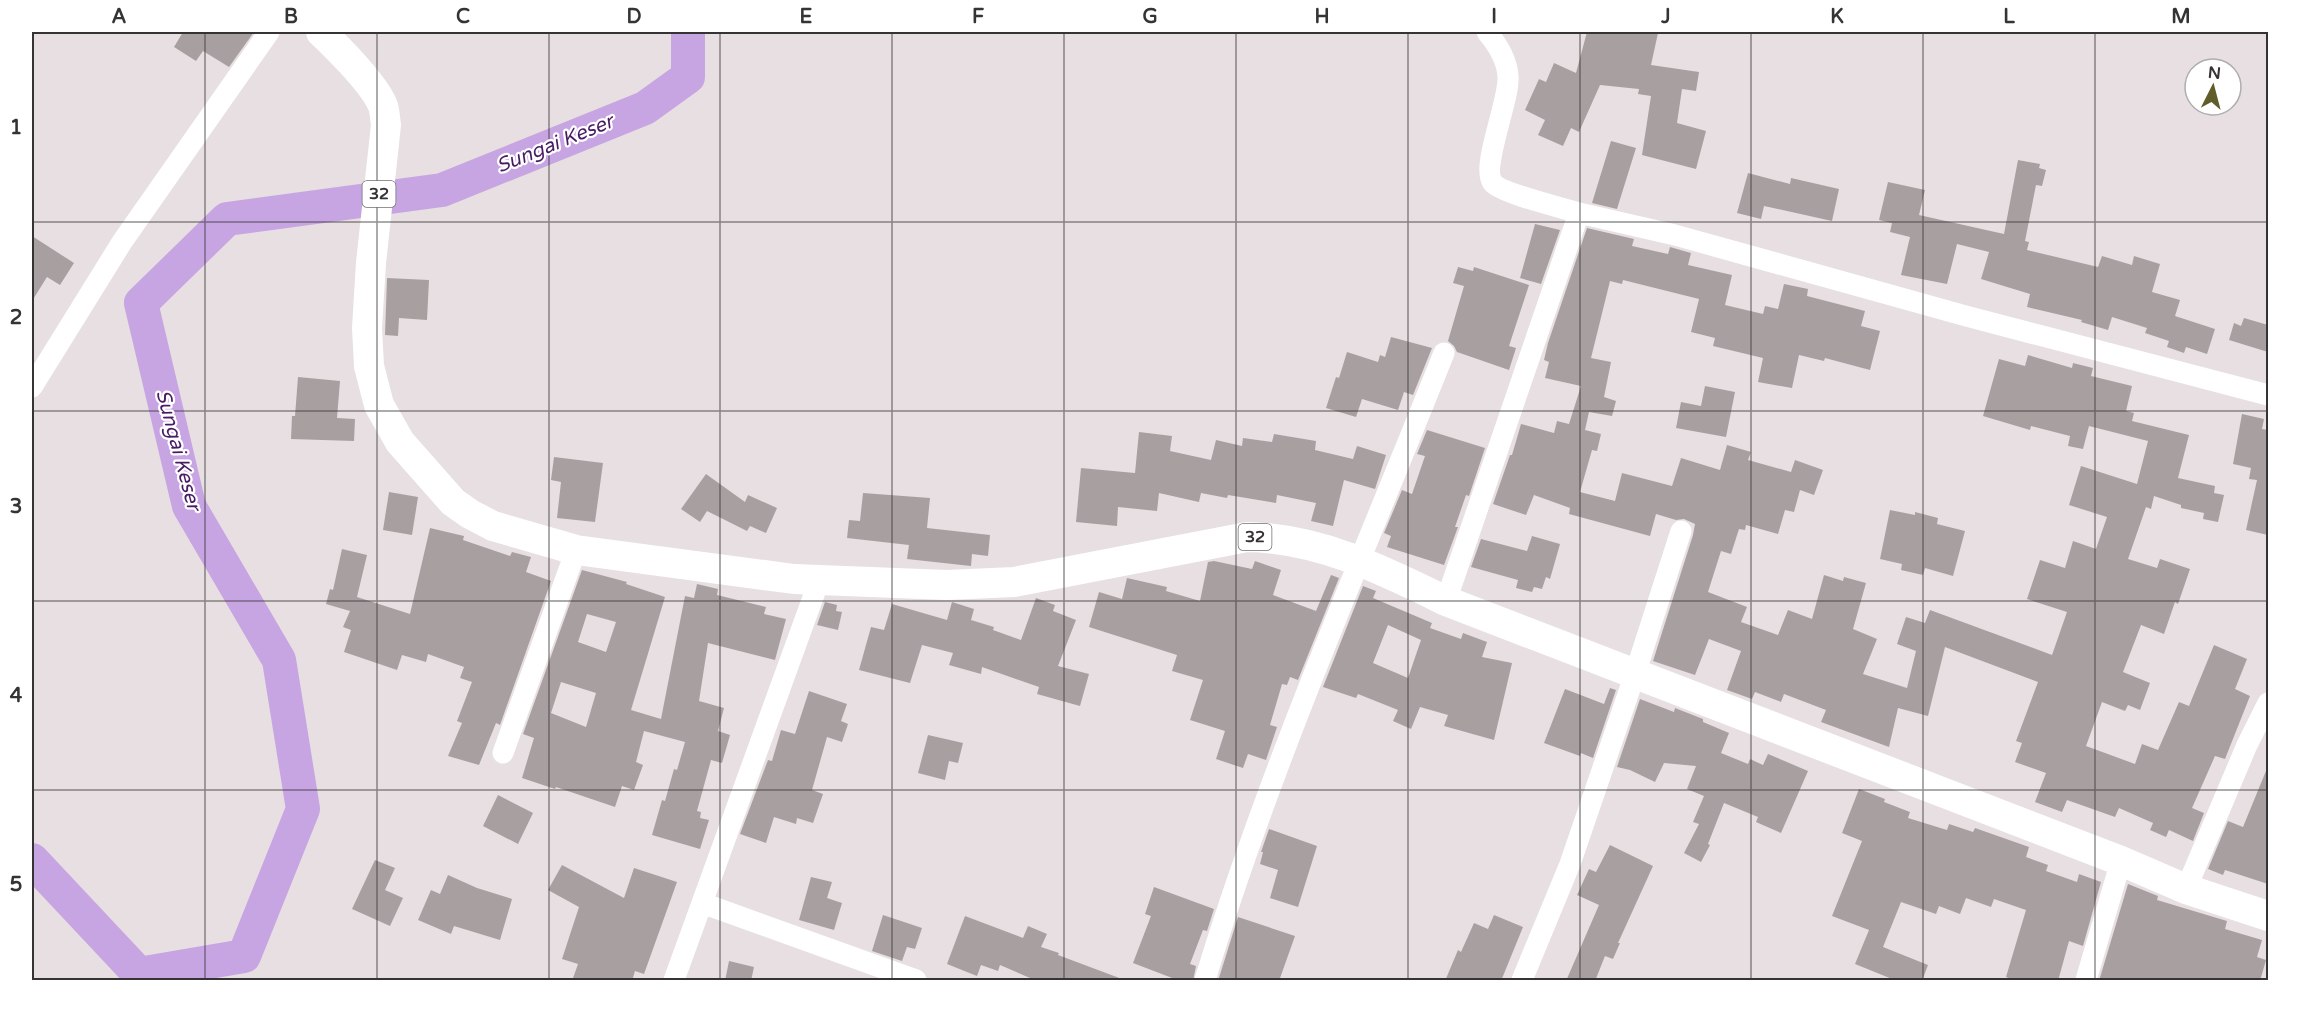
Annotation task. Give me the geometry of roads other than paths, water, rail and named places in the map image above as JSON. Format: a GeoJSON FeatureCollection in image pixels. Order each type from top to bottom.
{"type":"FeatureCollection","features":[{"type":"Feature","properties":{"kind":"highway","name":"32"},"geometry":{"type":"LineString","coordinates":[[321,32],[344,53],[375,94],[383,106],[386,125],[371,263],[367,328],[369,366],[379,405],[400,442],[453,502],[493,526],[576,550],[819,581],[946,585],[1014,582],[1246,537],[1275,537],[1304,543],[1324,548],[1391,574],[1446,601],[2121,861],[2186,890],[2268,916]]}},
{"type":"Feature","properties":{"kind":"street"},"geometry":{"type":"LineString","coordinates":[[32,387],[122,242],[269,32]]}},
{"type":"Feature","properties":{"kind":"street"},"geometry":{"type":"LineString","coordinates":[[1487,32],[1502,54],[1508,76],[1507,95],[1492,153],[1489,177],[1493,185],[1579,213],[1675,235],[1966,316],[2268,395]]}},
{"type":"Feature","properties":{"kind":"street"},"geometry":{"type":"LineString","coordinates":[[1446,601],[1579,213]]}},
{"type":"Feature","properties":{"kind":"street"},"geometry":{"type":"LineString","coordinates":[[1205,981],[1232,890],[1273,778],[1444,353]]}},
{"type":"Feature","properties":{"kind":"street"},"geometry":{"type":"LineString","coordinates":[[1522,981],[1570,864],[1681,531]]}},
{"type":"Feature","properties":{"kind":"street"},"geometry":{"type":"LineString","coordinates":[[502,753],[576,550]]}},
{"type":"Feature","properties":{"kind":"street"},"geometry":{"type":"LineString","coordinates":[[674,981],[819,581]]}},
{"type":"Feature","properties":{"kind":"street"},"geometry":{"type":"LineString","coordinates":[[2186,890],[2247,745],[2268,703]]}},
{"type":"Feature","properties":{"kind":"street"},"geometry":{"type":"LineString","coordinates":[[2086,981],[2121,861]]}},
{"type":"Feature","properties":{"kind":"street"},"geometry":{"type":"LineString","coordinates":[[702,903],[916,981]]}},
{"type":"Feature","properties":{"kind":"waterway","name":"Sungai Keser"},"geometry":{"type":"LineString","coordinates":[[32,860],[139,974],[244,956],[303,809],[279,660],[189,506],[141,303],[227,219],[442,190],[645,108],[688,77],[688,32]]}}]}
